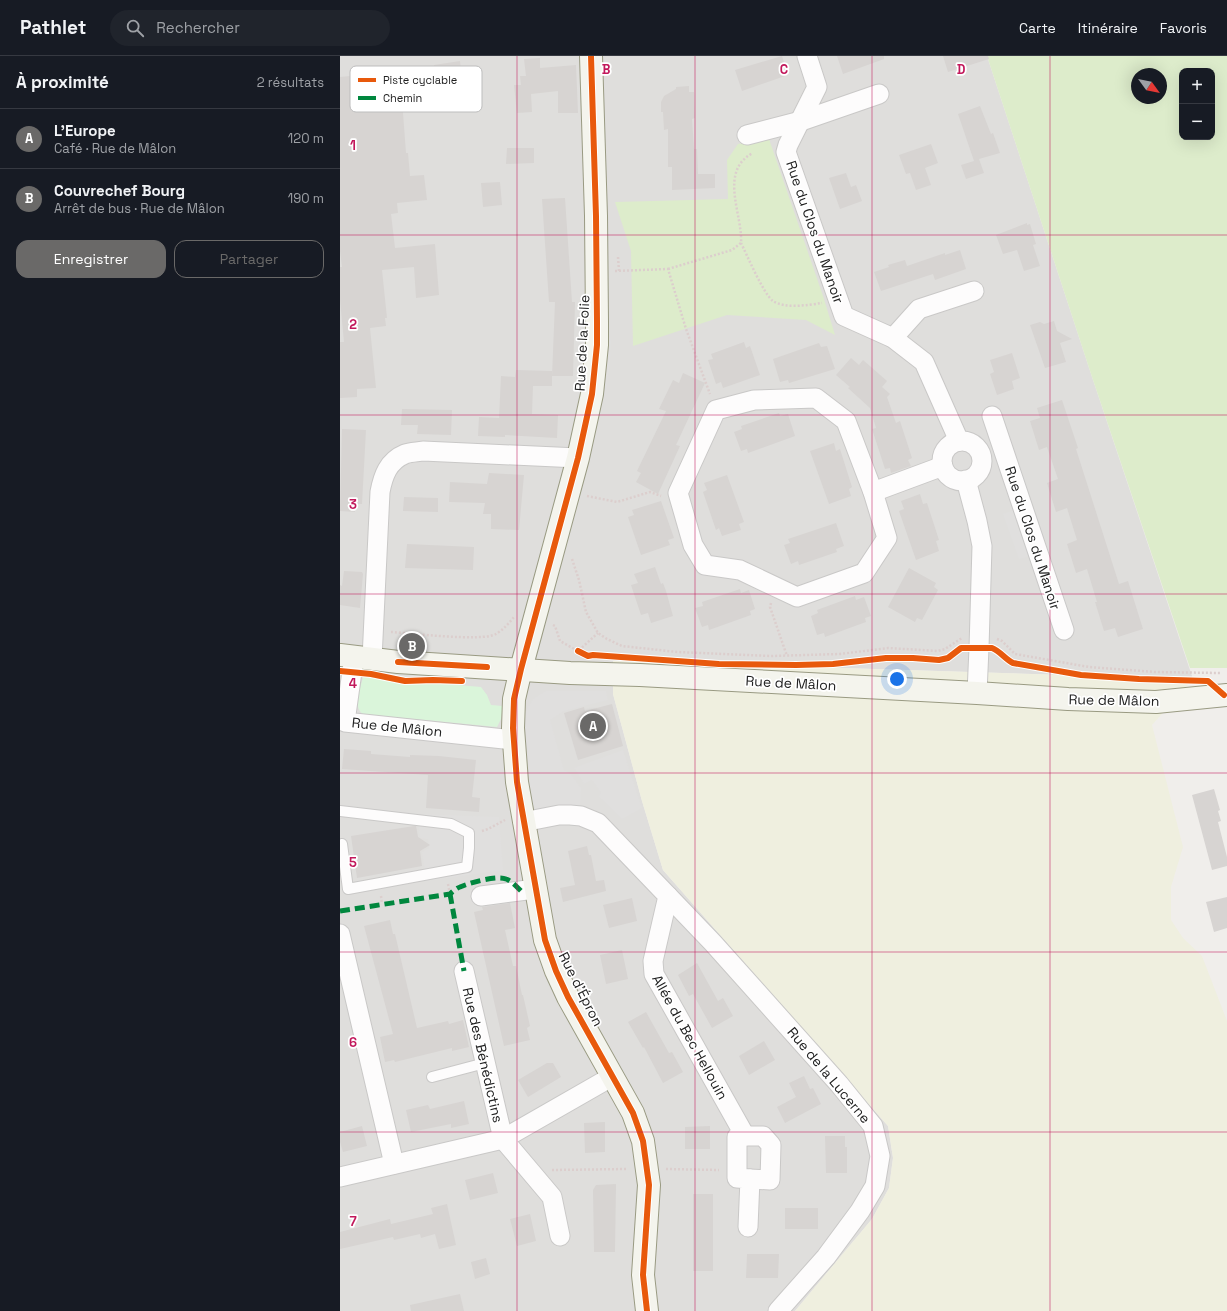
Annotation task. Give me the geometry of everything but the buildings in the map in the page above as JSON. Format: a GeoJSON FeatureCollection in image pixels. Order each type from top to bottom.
{"type":"FeatureCollection","features":[{"type":"Feature","properties":{"kind":"street","name":"Rue de la Folie"},"geometry":{"type":"LineString","coordinates":[[521,669],[578,458],[592,394],[597,345],[596,216],[592,56]]}},
{"type":"Feature","properties":{"kind":"street","name":"Rue du Clos du Manoir"},"geometry":{"type":"LineString","coordinates":[[807,56],[817,87],[801,122],[788,145],[786,152],[844,316],[893,338],[924,362],[959,442]]}},
{"type":"Feature","properties":{"kind":"street"},"geometry":{"type":"LineString","coordinates":[[747,135],[801,122],[879,94]]}},
{"type":"Feature","properties":{"kind":"street"},"geometry":{"type":"LineString","coordinates":[[893,338],[919,309],[974,291]]}},
{"type":"Feature","properties":{"kind":"street"},"geometry":{"type":"LineString","coordinates":[[816,398],[846,421],[873,492],[887,538],[864,574],[797,597],[740,570],[705,566],[693,545],[678,493],[716,410],[754,400],[816,398]]}},
{"type":"Feature","properties":{"kind":"street","name":"Rue du Clos du Manoir"},"geometry":{"type":"LineString","coordinates":[[992,416],[1064,630]]}},
{"type":"Feature","properties":{"kind":"street"},"geometry":{"type":"LineString","coordinates":[[977,693],[982,546],[966,480],[954,479],[945,472],[942,460],[944,453],[948,448],[959,442],[972,444],[980,453],[1003,446]]}},
{"type":"Feature","properties":{"kind":"street"},"geometry":{"type":"LineString","coordinates":[[356,657],[382,479],[387,468],[394,461],[405,453],[423,451],[578,458]]}},
{"type":"Feature","properties":{"kind":"street","name":"Rue du Clos du Manoir"},"geometry":{"type":"LineString","coordinates":[[966,480],[972,479],[980,470],[982,459],[980,453]]}},
{"type":"Feature","properties":{"kind":"street"},"geometry":{"type":"LineString","coordinates":[[873,492],[943,466]]}},
{"type":"Feature","properties":{"kind":"street","name":"Rue de Mâlon"},"geometry":{"type":"LineString","coordinates":[[514,740],[345,722],[356,657],[398,662],[581,673],[1068,699],[1156,702],[1227,695]]}},
{"type":"Feature","properties":{"kind":"street","name":"Rue d'Épron"},"geometry":{"type":"LineString","coordinates":[[521,669],[514,699],[514,740],[517,782],[545,940],[556,971],[568,997],[633,1113],[643,1141],[649,1185],[643,1275],[647,1311]]}},
{"type":"Feature","properties":{"kind":"street"},"geometry":{"type":"LineString","coordinates":[[523,822],[560,815],[570,815],[581,816],[598,824],[668,896]]}},
{"type":"Feature","properties":{"kind":"street"},"geometry":{"type":"LineString","coordinates":[[481,896],[535,889]]}},
{"type":"Feature","properties":{"kind":"street","name":"Allée du Bec Hellouin"},"geometry":{"type":"LineString","coordinates":[[668,896],[653,961],[654,974],[745,1136]]}},
{"type":"Feature","properties":{"kind":"street","name":"Rue de la Lucerne"},"geometry":{"type":"LineString","coordinates":[[668,896],[714,943],[829,1072],[873,1126],[880,1156],[875,1186],[860,1211],[826,1257],[778,1311]]}},
{"type":"Feature","properties":{"kind":"street"},"geometry":{"type":"LineString","coordinates":[[340,934],[394,1164]]}},
{"type":"Feature","properties":{"kind":"street","name":"Rue des Bénédictins"},"geometry":{"type":"LineString","coordinates":[[464,971],[503,1139],[552,1197],[560,1236]]}},
{"type":"Feature","properties":{"kind":"street","name":"Rue des Bénédictins"},"geometry":{"type":"LineString","coordinates":[[340,1177],[503,1139],[613,1076]]}},
{"type":"Feature","properties":{"kind":"street"},"geometry":{"type":"LineString","coordinates":[[745,1136],[763,1136],[771,1145],[770,1180],[737,1178],[737,1137],[745,1136]]}},
{"type":"Feature","properties":{"kind":"street"},"geometry":{"type":"LineString","coordinates":[[748,1228],[750,1179]]}},
{"type":"Feature","properties":{"kind":"lane"},"geometry":{"type":"LineString","coordinates":[[340,810],[451,824],[469,833],[467,867],[348,889],[342,844]]}},
{"type":"Feature","properties":{"kind":"lane"},"geometry":{"type":"LineString","coordinates":[[432,1077],[485,1063]]}},
{"type":"Feature","properties":{"kind":"path"},"geometry":{"type":"LineString","coordinates":[[758,151],[745,157],[736,172],[734,188],[737,215],[742,235],[741,243],[765,291],[773,301],[791,306],[822,302],[837,294]]}},
{"type":"Feature","properties":{"kind":"path"},"geometry":{"type":"LineString","coordinates":[[619,270],[668,269],[732,250],[741,243]]}},
{"type":"Feature","properties":{"kind":"path"},"geometry":{"type":"LineString","coordinates":[[668,269],[686,329],[716,410]]}},
{"type":"Feature","properties":{"kind":"path"},"geometry":{"type":"LineString","coordinates":[[594,498],[617,502],[650,492],[666,498],[678,493]]}},
{"type":"Feature","properties":{"kind":"path"},"geometry":{"type":"LineString","coordinates":[[570,555],[579,580],[586,612],[598,633],[606,639],[622,646],[647,650],[787,656],[840,654],[888,648],[938,651],[945,649],[961,638],[996,639],[1002,641],[1015,654],[1089,666],[1155,672],[1220,672]]}},
{"type":"Feature","properties":{"kind":"path"},"geometry":{"type":"LineString","coordinates":[[777,588],[770,607],[787,656]]}},
{"type":"Feature","properties":{"kind":"path"},"geometry":{"type":"LineString","coordinates":[[386,632],[467,637],[483,636],[495,634],[515,616]]}},
{"type":"Feature","properties":{"kind":"path"},"geometry":{"type":"LineString","coordinates":[[581,673],[588,656],[578,651],[598,633]]}},
{"type":"Feature","properties":{"kind":"path"},"geometry":{"type":"LineString","coordinates":[[469,833],[488,829],[499,822]]}},
{"type":"Feature","properties":{"kind":"shaded area"},"geometry":{"type":"Polygon","coordinates":[[[340,56],[987,56],[1193,679],[614,661],[613,694],[642,801],[663,870],[888,1126],[893,1158],[889,1188],[872,1219],[795,1311],[340,1311],[340,56]]]}},
{"type":"Feature","properties":{"kind":"shaded area"},"geometry":{"type":"Polygon","coordinates":[[[607,337],[611,338],[607,383],[592,445],[588,445],[607,337]]]}},
{"type":"Feature","properties":{"kind":"shaded area"},"geometry":{"type":"Polygon","coordinates":[[[1017,509],[1033,555],[1019,559],[1003,514],[1017,509]]]}},
{"type":"Feature","properties":{"kind":"shaded area"},"geometry":{"type":"Polygon","coordinates":[[[546,691],[606,691],[608,700],[564,711],[550,720],[564,770],[571,774],[581,788],[580,807],[549,810],[535,809],[530,801],[525,778],[525,712],[533,699],[546,691]]]}},
{"type":"Feature","properties":{"kind":"shaded area"},"geometry":{"type":"Polygon","coordinates":[[[623,750],[642,808],[622,819],[599,797],[601,793],[592,780],[584,784],[574,768],[623,750]]]}},
{"type":"Feature","properties":{"kind":"shaded area"},"geometry":{"type":"Polygon","coordinates":[[[417,814],[499,817],[503,870],[426,881],[422,852],[429,848],[428,839],[420,838],[417,814]]]}},
{"type":"Feature","properties":{"kind":"green space"},"geometry":{"type":"Polygon","coordinates":[[[987,56],[1227,56],[1227,668],[1190,668],[1092,377],[987,56]]]}},
{"type":"Feature","properties":{"kind":"green space"},"geometry":{"type":"Polygon","coordinates":[[[769,139],[835,335],[806,320],[727,315],[633,346],[631,251],[615,202],[728,199],[727,160],[738,144],[769,139]]]}},
{"type":"Feature","properties":{"kind":"green space"},"geometry":{"type":"Polygon","coordinates":[[[613,661],[1193,679],[1152,725],[1183,847],[1171,887],[1171,920],[1183,938],[1202,956],[1227,1021],[1227,1311],[795,1311],[872,1219],[889,1188],[893,1158],[888,1126],[663,870],[642,801],[613,694],[613,661]]]}},
{"type":"Feature","properties":{"kind":"green space"},"geometry":{"type":"Polygon","coordinates":[[[363,677],[418,683],[481,687],[487,695],[491,705],[503,706],[501,719],[497,727],[363,714],[358,707],[358,702],[363,677]]]}},
{"type":"Feature","properties":{"kind":"marked path"},"geometry":{"type":"LineString","coordinates":[[340,911],[450,894],[464,885],[496,878],[508,880],[521,891]]}},
{"type":"Feature","properties":{"kind":"marked path"},"geometry":{"type":"LineString","coordinates":[[450,894],[464,971]]}},
{"type":"Feature","properties":{"kind":"cycle path"},"geometry":{"type":"LineString","coordinates":[[591,56],[596,216],[597,322],[597,345],[592,394],[578,458],[521,669],[514,699],[513,728],[517,782],[545,940],[556,971],[568,997],[633,1113],[643,1141],[649,1185],[643,1275],[647,1311]]}},
{"type":"Feature","properties":{"kind":"cycle path"},"geometry":{"type":"LineString","coordinates":[[578,651],[588,656],[593,655],[719,664],[796,665],[833,664],[886,658],[939,660],[948,658],[961,648],[992,648],[1013,663],[1081,675],[1139,679],[1208,681],[1224,695]]}},
{"type":"Feature","properties":{"kind":"cycle path"},"geometry":{"type":"LineString","coordinates":[[398,662],[487,667]]}},
{"type":"Feature","properties":{"kind":"cycle path"},"geometry":{"type":"LineString","coordinates":[[340,671],[371,674],[405,681],[462,681]]}},
{"type":"Feature","properties":{"kind":"place","name":"Couvrechef Bourg"},"geometry":{"type":"Point","coordinates":[412,646]}},
{"type":"Feature","properties":{"kind":"place","name":"L'Europe"},"geometry":{"type":"Point","coordinates":[593,726]}}]}
